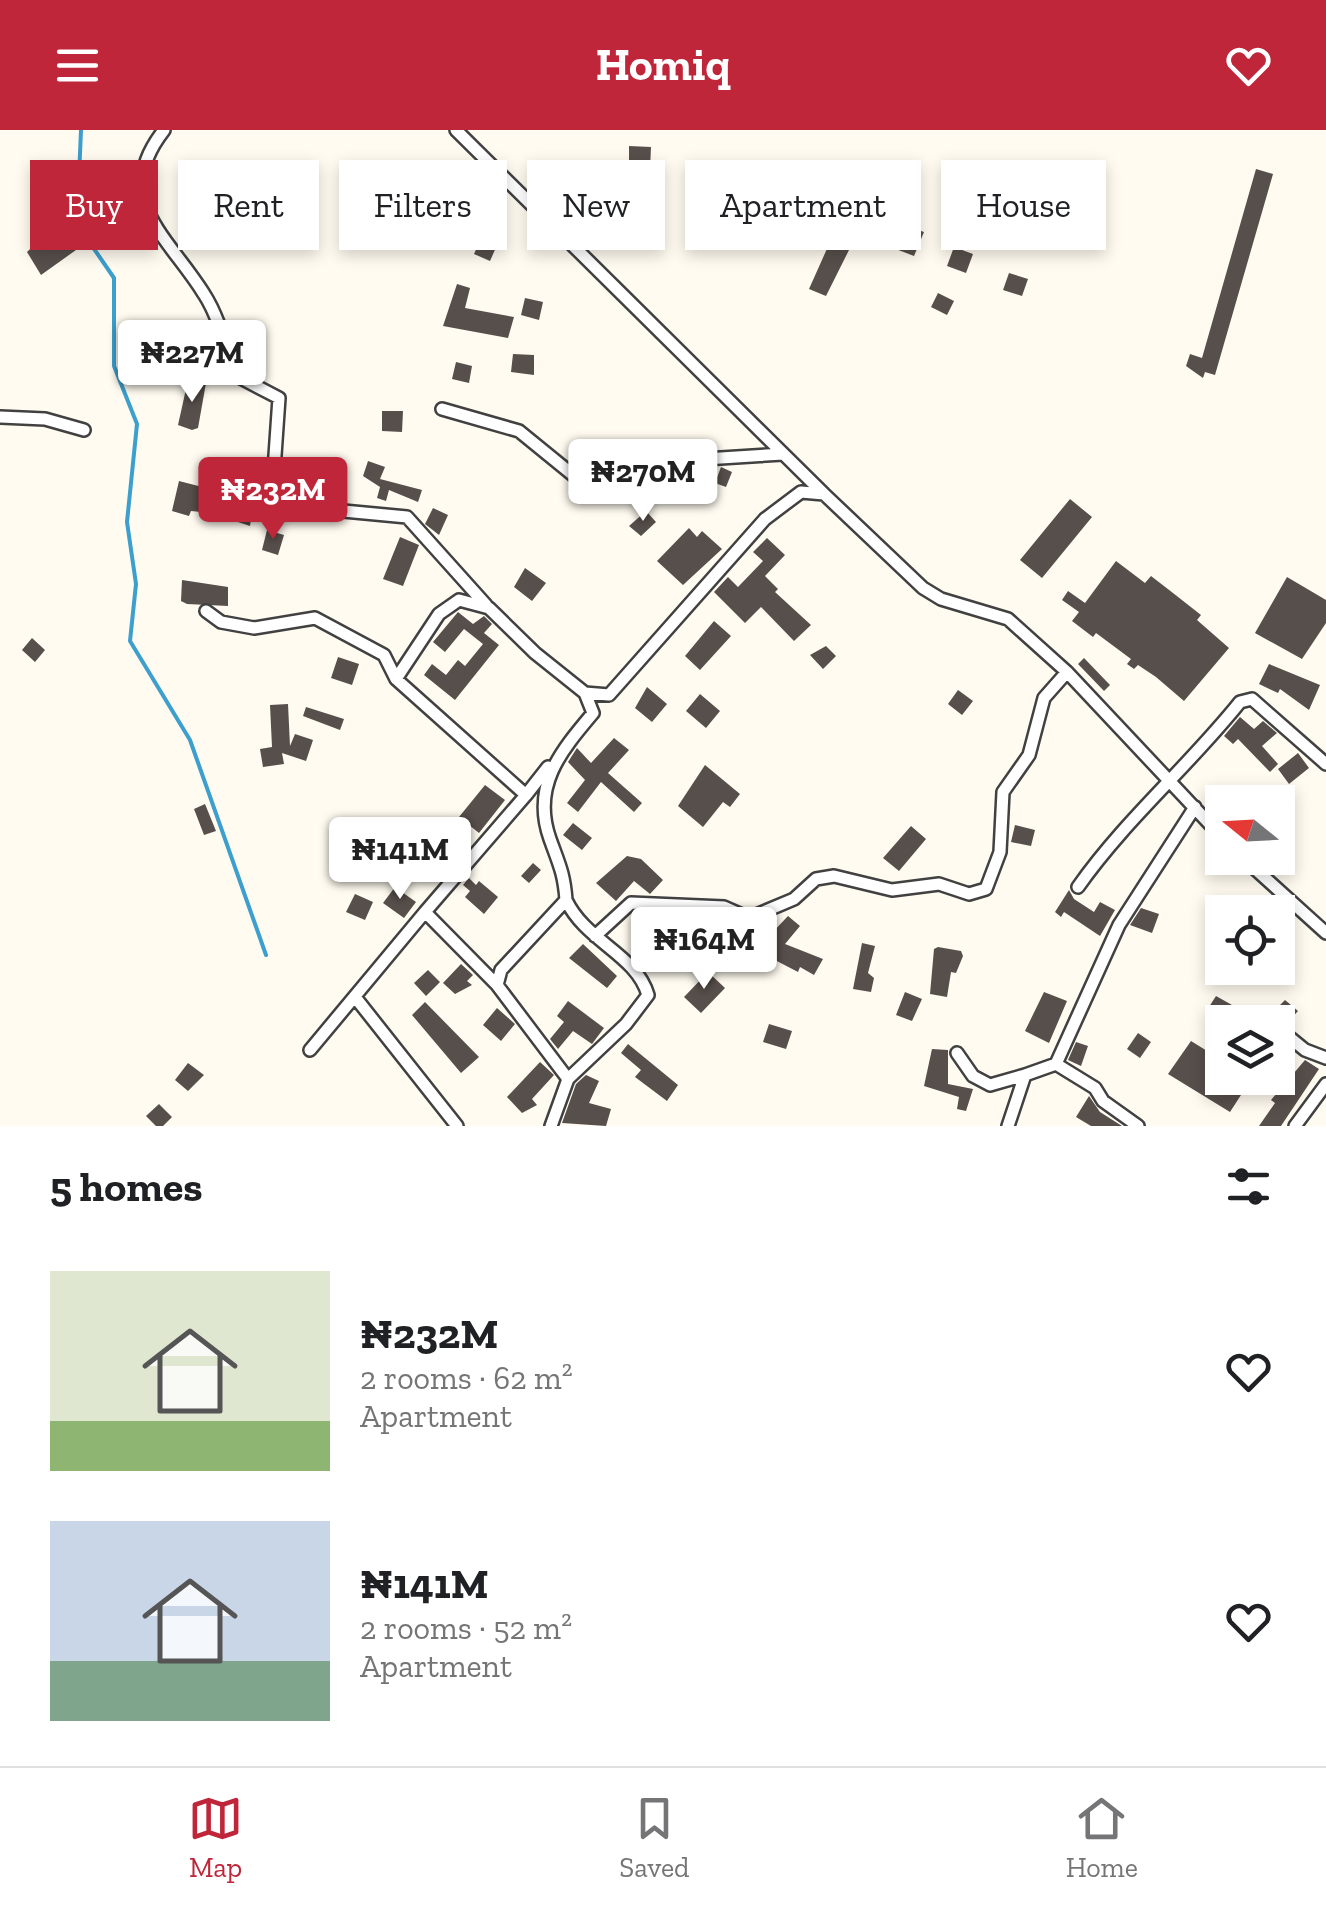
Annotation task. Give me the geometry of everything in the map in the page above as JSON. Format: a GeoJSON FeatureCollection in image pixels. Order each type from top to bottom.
{"type":"FeatureCollection","features":[{"type":"Feature","properties":{"kind":"street"},"geometry":{"type":"LineString","coordinates":[[164,130],[148,151],[139,185],[146,211],[206,296],[235,374],[280,398],[273,484],[280,505],[407,517],[534,653],[585,692],[609,695],[765,519],[801,492],[824,494]]}},
{"type":"Feature","properties":{"kind":"street"},"geometry":{"type":"LineString","coordinates":[[456,130],[923,588],[942,599],[1008,618],[1067,672],[1205,818]]}},
{"type":"Feature","properties":{"kind":"street"},"geometry":{"type":"LineString","coordinates":[[442,409],[519,432],[572,475],[626,480],[705,459],[783,454]]}},
{"type":"Feature","properties":{"kind":"street"},"geometry":{"type":"LineString","coordinates":[[0,417],[45,419],[84,430]]}},
{"type":"Feature","properties":{"kind":"street"},"geometry":{"type":"LineString","coordinates":[[396,679],[439,614],[458,600],[489,608]]}},
{"type":"Feature","properties":{"kind":"street"},"geometry":{"type":"LineString","coordinates":[[206,610],[221,622],[254,628],[315,618],[384,655],[396,679],[526,795]]}},
{"type":"Feature","properties":{"kind":"street"},"geometry":{"type":"LineString","coordinates":[[595,936],[631,903],[724,907],[749,918],[794,899],[816,879],[834,876],[892,890],[939,884],[969,894],[986,889],[1000,852],[1003,792],[1028,755],[1044,698],[1067,672]]}},
{"type":"Feature","properties":{"kind":"street"},"geometry":{"type":"LineString","coordinates":[[310,1050],[593,712],[585,692]]}},
{"type":"Feature","properties":{"kind":"street"},"geometry":{"type":"LineString","coordinates":[[1078,888],[1126,824],[1170,785],[1240,702],[1252,699],[1326,764]]}},
{"type":"Feature","properties":{"kind":"street"},"geometry":{"type":"LineString","coordinates":[[551,1126],[568,1079],[626,1024],[648,995],[642,974],[577,923],[566,900],[563,863],[550,839],[542,800],[554,760]]}},
{"type":"Feature","properties":{"kind":"street"},"geometry":{"type":"LineString","coordinates":[[956,1053],[973,1076],[990,1084],[1056,1064],[1119,924],[1195,807]]}},
{"type":"Feature","properties":{"kind":"street"},"geometry":{"type":"LineString","coordinates":[[1263,875],[1324,927]]}},
{"type":"Feature","properties":{"kind":"street"},"geometry":{"type":"LineString","coordinates":[[497,985],[500,970],[566,900]]}},
{"type":"Feature","properties":{"kind":"street"},"geometry":{"type":"LineString","coordinates":[[426,912],[497,985],[568,1079]]}},
{"type":"Feature","properties":{"kind":"street"},"geometry":{"type":"LineString","coordinates":[[355,997],[457,1126]]}},
{"type":"Feature","properties":{"kind":"street"},"geometry":{"type":"LineString","coordinates":[[1295,1041],[1326,1058]]}},
{"type":"Feature","properties":{"kind":"street"},"geometry":{"type":"LineString","coordinates":[[1056,1064],[1095,1088],[1104,1101],[1138,1126]]}},
{"type":"Feature","properties":{"kind":"street"},"geometry":{"type":"LineString","coordinates":[[1008,1126],[1025,1075]]}},
{"type":"Feature","properties":{"kind":"street"},"geometry":{"type":"LineString","coordinates":[[1295,1126],[1326,1084]]}},
{"type":"Feature","properties":{"kind":"building"},"geometry":{"type":"Polygon","coordinates":[[[629,146],[651,147],[650,160],[629,160],[629,146]]]}},
{"type":"Feature","properties":{"kind":"building"},"geometry":{"type":"Polygon","coordinates":[[[1256,169],[1273,174],[1215,375],[1205,372],[1203,378],[1186,366],[1190,354],[1202,358],[1256,169]]]}},
{"type":"Feature","properties":{"kind":"building"},"geometry":{"type":"Polygon","coordinates":[[[30,249],[76,250],[41,275],[27,252],[30,249]]]}},
{"type":"Feature","properties":{"kind":"building"},"geometry":{"type":"Polygon","coordinates":[[[476,250],[495,250],[490,261],[474,254],[476,250]]]}},
{"type":"Feature","properties":{"kind":"building"},"geometry":{"type":"Polygon","coordinates":[[[826,250],[849,250],[826,296],[809,289],[826,250]]]}},
{"type":"Feature","properties":{"kind":"building"},"geometry":{"type":"Polygon","coordinates":[[[953,250],[973,254],[966,273],[947,266],[953,250]]]}},
{"type":"Feature","properties":{"kind":"building"},"geometry":{"type":"Polygon","coordinates":[[[1009,273],[1028,279],[1022,296],[1003,290],[1009,273]]]}},
{"type":"Feature","properties":{"kind":"building"},"geometry":{"type":"Polygon","coordinates":[[[457,284],[470,288],[465,308],[514,317],[508,338],[443,326],[457,284]]]}},
{"type":"Feature","properties":{"kind":"building"},"geometry":{"type":"Polygon","coordinates":[[[938,293],[954,301],[947,315],[931,307],[938,293]]]}},
{"type":"Feature","properties":{"kind":"building"},"geometry":{"type":"Polygon","coordinates":[[[525,298],[543,302],[539,320],[521,315],[525,298]]]}},
{"type":"Feature","properties":{"kind":"building"},"geometry":{"type":"Polygon","coordinates":[[[513,354],[534,355],[534,375],[511,372],[513,354]]]}},
{"type":"Feature","properties":{"kind":"building"},"geometry":{"type":"Polygon","coordinates":[[[456,362],[472,366],[469,383],[452,379],[456,362]]]}},
{"type":"Feature","properties":{"kind":"building"},"geometry":{"type":"Polygon","coordinates":[[[188,380],[206,383],[198,428],[192,430],[178,425],[188,380]]]}},
{"type":"Feature","properties":{"kind":"building"},"geometry":{"type":"Polygon","coordinates":[[[382,411],[403,411],[402,432],[382,431],[382,411]]]}},
{"type":"Feature","properties":{"kind":"building"},"geometry":{"type":"Polygon","coordinates":[[[368,461],[385,467],[380,479],[422,490],[418,502],[389,490],[386,501],[377,498],[380,487],[363,476],[368,461]]]}},
{"type":"Feature","properties":{"kind":"building"},"geometry":{"type":"Polygon","coordinates":[[[721,467],[732,472],[726,487],[715,483],[721,467]]]}},
{"type":"Feature","properties":{"kind":"building"},"geometry":{"type":"Polygon","coordinates":[[[179,481],[210,489],[209,496],[253,506],[250,526],[211,513],[191,511],[189,516],[172,511],[179,481]]]}},
{"type":"Feature","properties":{"kind":"building"},"geometry":{"type":"Polygon","coordinates":[[[1070,499],[1092,517],[1042,578],[1020,560],[1070,499]]]}},
{"type":"Feature","properties":{"kind":"building"},"geometry":{"type":"Polygon","coordinates":[[[433,508],[448,515],[439,535],[425,524],[433,508]]]}},
{"type":"Feature","properties":{"kind":"building"},"geometry":{"type":"Polygon","coordinates":[[[646,511],[656,522],[641,536],[629,526],[646,511]]]}},
{"type":"Feature","properties":{"kind":"building"},"geometry":{"type":"Polygon","coordinates":[[[689,528],[697,537],[702,531],[722,549],[683,585],[657,561],[689,528]]]}},
{"type":"Feature","properties":{"kind":"building"},"geometry":{"type":"Polygon","coordinates":[[[267,530],[284,535],[278,555],[262,550],[267,530]]]}},
{"type":"Feature","properties":{"kind":"building"},"geometry":{"type":"Polygon","coordinates":[[[400,537],[419,545],[403,586],[383,579],[400,537]]]}},
{"type":"Feature","properties":{"kind":"building"},"geometry":{"type":"Polygon","coordinates":[[[767,538],[785,555],[765,576],[778,589],[775,592],[811,625],[794,641],[761,607],[745,623],[714,592],[728,577],[738,587],[763,561],[753,552],[767,538]]]}},
{"type":"Feature","properties":{"kind":"building"},"geometry":{"type":"Polygon","coordinates":[[[1116,561],[1145,583],[1151,576],[1201,615],[1197,620],[1229,648],[1184,701],[1138,665],[1134,669],[1127,664],[1131,659],[1096,633],[1093,637],[1072,621],[1079,612],[1062,600],[1068,591],[1085,603],[1116,561]]]}},
{"type":"Feature","properties":{"kind":"building"},"geometry":{"type":"Polygon","coordinates":[[[525,568],[546,583],[532,601],[514,587],[525,568]]]}},
{"type":"Feature","properties":{"kind":"building"},"geometry":{"type":"Polygon","coordinates":[[[1287,577],[1326,600],[1326,623],[1302,659],[1255,633],[1287,577]]]}},
{"type":"Feature","properties":{"kind":"building"},"geometry":{"type":"Polygon","coordinates":[[[182,580],[228,587],[228,606],[181,601],[182,580]]]}},
{"type":"Feature","properties":{"kind":"building"},"geometry":{"type":"Polygon","coordinates":[[[458,612],[473,624],[484,616],[492,624],[484,633],[499,645],[455,700],[424,675],[432,664],[446,675],[458,660],[465,666],[483,644],[464,629],[445,652],[433,642],[458,612]]]}},
{"type":"Feature","properties":{"kind":"building"},"geometry":{"type":"Polygon","coordinates":[[[714,621],[731,636],[700,670],[685,656],[714,621]]]}},
{"type":"Feature","properties":{"kind":"building"},"geometry":{"type":"Polygon","coordinates":[[[32,638],[45,650],[35,662],[22,650],[32,638]]]}},
{"type":"Feature","properties":{"kind":"building"},"geometry":{"type":"Polygon","coordinates":[[[826,646],[836,656],[823,669],[810,655],[826,646]]]}},
{"type":"Feature","properties":{"kind":"building"},"geometry":{"type":"Polygon","coordinates":[[[338,657],[359,664],[352,685],[331,678],[338,657]]]}},
{"type":"Feature","properties":{"kind":"building"},"geometry":{"type":"Polygon","coordinates":[[[1084,658],[1110,685],[1104,691],[1078,664],[1084,658]]]}},
{"type":"Feature","properties":{"kind":"building"},"geometry":{"type":"Polygon","coordinates":[[[1269,664],[1320,685],[1309,710],[1280,689],[1278,693],[1259,684],[1269,664]]]}},
{"type":"Feature","properties":{"kind":"building"},"geometry":{"type":"Polygon","coordinates":[[[647,687],[667,704],[652,722],[635,708],[647,687]]]}},
{"type":"Feature","properties":{"kind":"building"},"geometry":{"type":"Polygon","coordinates":[[[958,690],[973,701],[962,715],[948,704],[958,690]]]}},
{"type":"Feature","properties":{"kind":"building"},"geometry":{"type":"Polygon","coordinates":[[[700,694],[720,711],[706,728],[686,711],[700,694]]]}},
{"type":"Feature","properties":{"kind":"building"},"geometry":{"type":"Polygon","coordinates":[[[288,704],[290,746],[295,734],[313,740],[306,761],[282,753],[284,764],[263,767],[260,749],[272,747],[270,705],[288,704]]]}},
{"type":"Feature","properties":{"kind":"building"},"geometry":{"type":"Polygon","coordinates":[[[306,707],[344,719],[340,730],[303,716],[306,707]]]}},
{"type":"Feature","properties":{"kind":"building"},"geometry":{"type":"Polygon","coordinates":[[[1240,717],[1254,729],[1263,721],[1277,733],[1262,746],[1278,764],[1270,772],[1238,739],[1233,744],[1224,736],[1240,717]]]}},
{"type":"Feature","properties":{"kind":"building"},"geometry":{"type":"Polygon","coordinates":[[[614,738],[629,750],[608,773],[642,803],[634,812],[601,782],[578,812],[567,803],[585,780],[568,762],[577,748],[591,763],[614,738]]]}},
{"type":"Feature","properties":{"kind":"building"},"geometry":{"type":"Polygon","coordinates":[[[1298,753],[1309,768],[1289,784],[1278,769],[1298,753]]]}},
{"type":"Feature","properties":{"kind":"building"},"geometry":{"type":"Polygon","coordinates":[[[705,765],[740,794],[730,807],[723,802],[703,827],[678,806],[705,765]]]}},
{"type":"Feature","properties":{"kind":"building"},"geometry":{"type":"Polygon","coordinates":[[[485,785],[505,800],[479,833],[459,817],[485,785]]]}},
{"type":"Feature","properties":{"kind":"building"},"geometry":{"type":"Polygon","coordinates":[[[205,804],[216,831],[204,835],[194,809],[205,804]]]}},
{"type":"Feature","properties":{"kind":"building"},"geometry":{"type":"Polygon","coordinates":[[[573,823],[592,838],[582,850],[563,835],[573,823]]]}},
{"type":"Feature","properties":{"kind":"building"},"geometry":{"type":"Polygon","coordinates":[[[1015,825],[1035,830],[1031,846],[1011,842],[1015,825]]]}},
{"type":"Feature","properties":{"kind":"building"},"geometry":{"type":"Polygon","coordinates":[[[911,826],[926,839],[899,871],[883,858],[911,826]]]}},
{"type":"Feature","properties":{"kind":"building"},"geometry":{"type":"Polygon","coordinates":[[[627,856],[641,859],[663,880],[650,894],[634,881],[616,901],[596,883],[627,856]]]}},
{"type":"Feature","properties":{"kind":"building"},"geometry":{"type":"Polygon","coordinates":[[[533,863],[541,870],[529,883],[521,876],[533,863]]]}},
{"type":"Feature","properties":{"kind":"building"},"geometry":{"type":"Polygon","coordinates":[[[469,878],[498,897],[484,914],[465,897],[470,891],[463,885],[469,878]]]}},
{"type":"Feature","properties":{"kind":"building"},"geometry":{"type":"Polygon","coordinates":[[[395,887],[416,902],[404,918],[383,903],[395,887]]]}},
{"type":"Feature","properties":{"kind":"building"},"geometry":{"type":"Polygon","coordinates":[[[1069,890],[1074,899],[1094,912],[1100,902],[1115,910],[1100,936],[1064,912],[1061,917],[1055,912],[1069,890]]]}},
{"type":"Feature","properties":{"kind":"building"},"geometry":{"type":"Polygon","coordinates":[[[355,894],[373,902],[365,920],[346,912],[355,894]]]}},
{"type":"Feature","properties":{"kind":"building"},"geometry":{"type":"Polygon","coordinates":[[[1141,908],[1159,914],[1152,933],[1130,925],[1141,908]]]}},
{"type":"Feature","properties":{"kind":"building"},"geometry":{"type":"Polygon","coordinates":[[[788,916],[800,926],[785,944],[823,959],[814,975],[800,967],[798,972],[773,959],[770,963],[755,951],[788,916]]]}},
{"type":"Feature","properties":{"kind":"building"},"geometry":{"type":"Polygon","coordinates":[[[862,943],[875,946],[868,973],[874,978],[871,992],[853,989],[862,943]]]}},
{"type":"Feature","properties":{"kind":"building"},"geometry":{"type":"Polygon","coordinates":[[[583,944],[617,976],[607,988],[569,958],[583,944]]]}},
{"type":"Feature","properties":{"kind":"building"},"geometry":{"type":"Polygon","coordinates":[[[934,949],[961,951],[963,956],[956,973],[951,972],[947,997],[930,994],[934,949]]]}},
{"type":"Feature","properties":{"kind":"building"},"geometry":{"type":"Polygon","coordinates":[[[461,964],[473,975],[467,981],[472,985],[455,994],[443,983],[461,964]]]}},
{"type":"Feature","properties":{"kind":"building"},"geometry":{"type":"Polygon","coordinates":[[[428,970],[440,982],[426,996],[414,983],[428,970]]]}},
{"type":"Feature","properties":{"kind":"building"},"geometry":{"type":"Polygon","coordinates":[[[708,972],[725,988],[701,1013],[684,997],[708,972]]]}},
{"type":"Feature","properties":{"kind":"building"},"geometry":{"type":"Polygon","coordinates":[[[905,992],[922,999],[912,1021],[896,1015],[905,992]]]}},
{"type":"Feature","properties":{"kind":"building"},"geometry":{"type":"Polygon","coordinates":[[[1044,992],[1067,1001],[1049,1043],[1025,1031],[1044,992]]]}},
{"type":"Feature","properties":{"kind":"building"},"geometry":{"type":"Polygon","coordinates":[[[1216,996],[1232,1005],[1210,1005],[1216,996]]]}},
{"type":"Feature","properties":{"kind":"building"},"geometry":{"type":"Polygon","coordinates":[[[568,1001],[604,1028],[592,1044],[573,1031],[558,1049],[550,1039],[564,1022],[557,1016],[568,1001]]]}},
{"type":"Feature","properties":{"kind":"building"},"geometry":{"type":"Polygon","coordinates":[[[425,1002],[479,1057],[461,1073],[412,1015],[425,1002]]]}},
{"type":"Feature","properties":{"kind":"building"},"geometry":{"type":"Polygon","coordinates":[[[497,1008],[515,1024],[501,1041],[483,1025],[497,1008]]]}},
{"type":"Feature","properties":{"kind":"building"},"geometry":{"type":"Polygon","coordinates":[[[769,1024],[792,1031],[786,1049],[763,1042],[769,1024]]]}},
{"type":"Feature","properties":{"kind":"building"},"geometry":{"type":"Polygon","coordinates":[[[1138,1033],[1151,1042],[1140,1058],[1127,1049],[1138,1033]]]}},
{"type":"Feature","properties":{"kind":"building"},"geometry":{"type":"Polygon","coordinates":[[[1191,1041],[1205,1050],[1205,1095],[1241,1095],[1230,1112],[1168,1074],[1191,1041]]]}},
{"type":"Feature","properties":{"kind":"building"},"geometry":{"type":"Polygon","coordinates":[[[1076,1042],[1088,1046],[1081,1066],[1068,1060],[1076,1042]]]}},
{"type":"Feature","properties":{"kind":"building"},"geometry":{"type":"Polygon","coordinates":[[[628,1044],[678,1085],[667,1101],[635,1077],[641,1070],[621,1053],[628,1044]]]}},
{"type":"Feature","properties":{"kind":"building"},"geometry":{"type":"Polygon","coordinates":[[[932,1049],[948,1050],[948,1084],[973,1089],[966,1111],[957,1109],[959,1097],[924,1086],[932,1049]]]}},
{"type":"Feature","properties":{"kind":"building"},"geometry":{"type":"Polygon","coordinates":[[[1305,1060],[1319,1069],[1281,1126],[1259,1126],[1275,1103],[1271,1100],[1275,1095],[1295,1095],[1295,1072],[1305,1060]]]}},
{"type":"Feature","properties":{"kind":"building"},"geometry":{"type":"Polygon","coordinates":[[[540,1062],[554,1075],[532,1099],[537,1105],[522,1113],[507,1097],[540,1062]]]}},
{"type":"Feature","properties":{"kind":"building"},"geometry":{"type":"Polygon","coordinates":[[[188,1063],[204,1075],[188,1091],[175,1080],[188,1063]]]}},
{"type":"Feature","properties":{"kind":"building"},"geometry":{"type":"Polygon","coordinates":[[[586,1075],[599,1081],[589,1103],[611,1109],[606,1126],[562,1123],[576,1084],[586,1075]]]}},
{"type":"Feature","properties":{"kind":"building"},"geometry":{"type":"Polygon","coordinates":[[[1089,1096],[1100,1112],[1122,1126],[1091,1126],[1076,1117],[1089,1096]]]}},
{"type":"Feature","properties":{"kind":"building"},"geometry":{"type":"Polygon","coordinates":[[[159,1104],[172,1117],[163,1126],[156,1126],[146,1116],[159,1104]]]}},
{"type":"Feature","properties":{"kind":"waterway"},"geometry":{"type":"LineString","coordinates":[[81,130],[77,224],[114,278],[114,366],[137,424],[127,522],[136,584],[130,641],[190,740],[266,955]]}}]}
